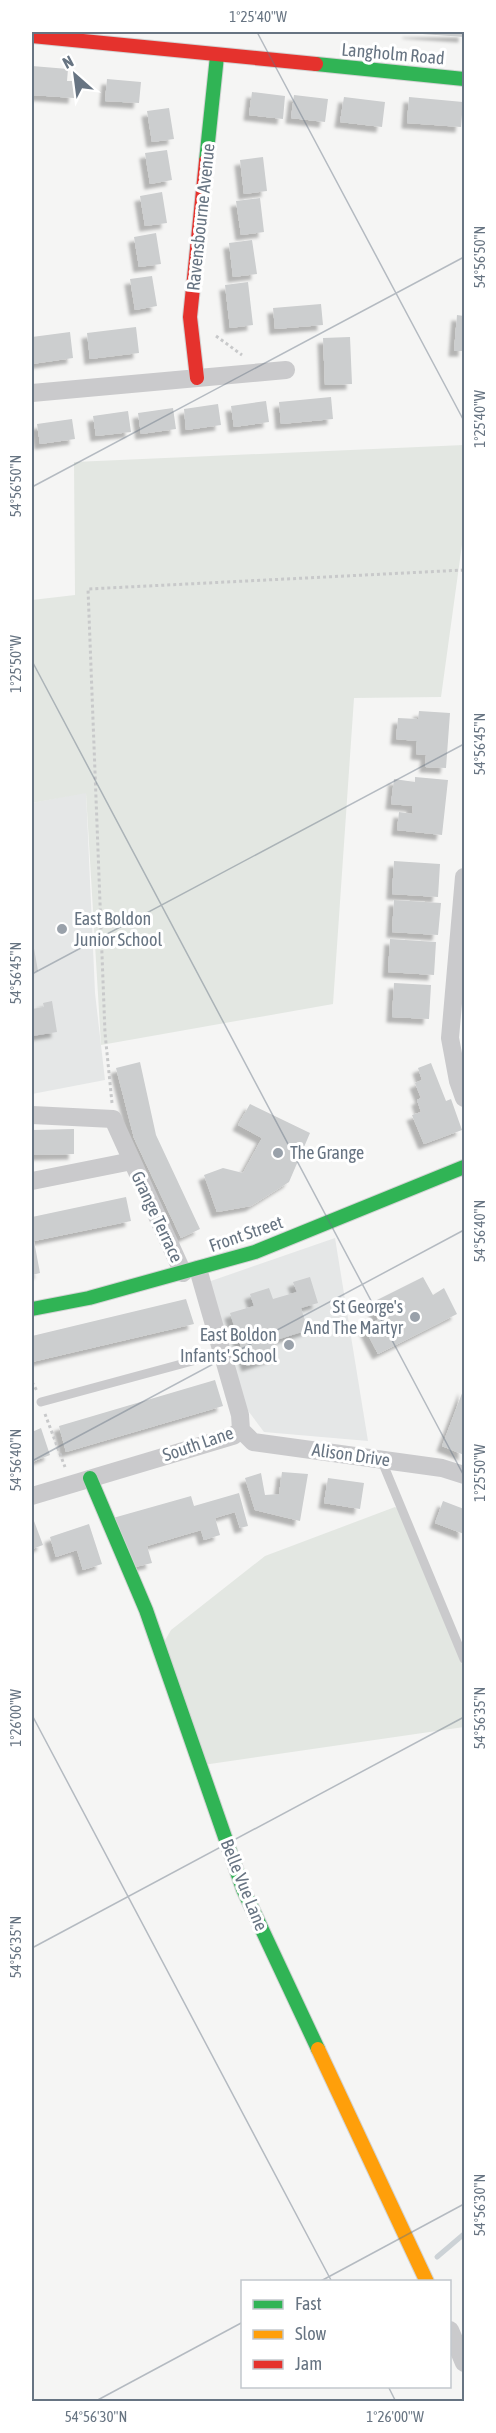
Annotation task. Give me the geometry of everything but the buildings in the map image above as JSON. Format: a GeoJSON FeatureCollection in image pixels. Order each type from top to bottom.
{"type":"FeatureCollection","features":[{"type":"Feature","properties":{"kind":"street","name":"Langholm Road"},"geometry":{"type":"LineString","coordinates":[[32,36],[465,79]]}},
{"type":"Feature","properties":{"kind":"street","name":"Ravensbourne Avenue"},"geometry":{"type":"LineString","coordinates":[[196,378],[190,317],[217,56]]}},
{"type":"Feature","properties":{"kind":"street"},"geometry":{"type":"LineString","coordinates":[[32,393],[286,370]]}},
{"type":"Feature","properties":{"kind":"street"},"geometry":{"type":"LineString","coordinates":[[465,877],[463,918],[450,1038],[458,1081],[465,1098]]}},
{"type":"Feature","properties":{"kind":"street"},"geometry":{"type":"LineString","coordinates":[[32,1115],[113,1119]]}},
{"type":"Feature","properties":{"kind":"street","name":"Grange Terrace"},"geometry":{"type":"LineString","coordinates":[[113,1119],[132,1161],[191,1271]]}},
{"type":"Feature","properties":{"kind":"street"},"geometry":{"type":"LineString","coordinates":[[32,1181],[132,1161]]}},
{"type":"Feature","properties":{"kind":"street","name":"Front Street"},"geometry":{"type":"LineString","coordinates":[[32,1309],[89,1298],[255,1252],[465,1167]]}},
{"type":"Feature","properties":{"kind":"street","name":"South Lane"},"geometry":{"type":"LineString","coordinates":[[32,1496],[233,1436],[241,1430],[240,1415],[222,1353],[191,1271]]}},
{"type":"Feature","properties":{"kind":"street","name":"Alison Drive"},"geometry":{"type":"LineString","coordinates":[[241,1430],[253,1442],[442,1468],[465,1475]]}},
{"type":"Feature","properties":{"kind":"street","name":"Belle Vue Lane"},"geometry":{"type":"LineString","coordinates":[[90,1478],[146,1610],[243,1889],[426,2280]]}},
{"type":"Feature","properties":{"kind":"street"},"geometry":{"type":"LineString","coordinates":[[451,2332],[465,2363]]}},
{"type":"Feature","properties":{"kind":"lane"},"geometry":{"type":"LineString","coordinates":[[41,1402],[222,1353]]}},
{"type":"Feature","properties":{"kind":"lane"},"geometry":{"type":"LineString","coordinates":[[381,1459],[465,1659]]}},
{"type":"Feature","properties":{"kind":"path"},"geometry":{"type":"LineString","coordinates":[[190,317],[264,372]]}},
{"type":"Feature","properties":{"kind":"path"},"geometry":{"type":"LineString","coordinates":[[113,1119],[105,1033],[88,590],[465,570]]}},
{"type":"Feature","properties":{"kind":"path"},"geometry":{"type":"LineString","coordinates":[[32,1382],[71,1483]]}},
{"type":"Feature","properties":{"kind":"shaded area"},"geometry":{"type":"Polygon","coordinates":[[[464,445],[464,530],[441,697],[354,698],[333,1004],[101,1045],[86,793],[32,803],[32,600],[75,595],[74,462],[464,445]]]}},
{"type":"Feature","properties":{"kind":"shaded area","name":"East Boldon Junior School"},"geometry":{"type":"Polygon","coordinates":[[[86,792],[95,993],[105,1080],[32,1094],[32,803],[86,792]]]}},
{"type":"Feature","properties":{"kind":"shaded area","name":"East Boldon Infants' School"},"geometry":{"type":"Polygon","coordinates":[[[335,1238],[368,1441],[264,1432],[246,1408],[208,1282],[335,1238]]]}},
{"type":"Feature","properties":{"kind":"shaded area"},"geometry":{"type":"Polygon","coordinates":[[[395,1507],[400,1510],[464,1669],[464,1727],[203,1765],[164,1642],[171,1630],[265,1556],[395,1507]]]}},
{"type":"Feature","properties":{"kind":"waterway"},"geometry":{"type":"LineString","coordinates":[[437,2257],[464,2234]]}},
{"type":"Feature","properties":{"kind":"traffic: fast"},"geometry":{"type":"LineString","coordinates":[[206,161],[217,56]]}},
{"type":"Feature","properties":{"kind":"traffic: fast"},"geometry":{"type":"LineString","coordinates":[[316,64],[464,79]]}},
{"type":"Feature","properties":{"kind":"traffic: fast"},"geometry":{"type":"LineString","coordinates":[[32,1309],[89,1298],[255,1252],[464,1167]]}},
{"type":"Feature","properties":{"kind":"traffic: fast"},"geometry":{"type":"LineString","coordinates":[[90,1478],[146,1610],[243,1889],[318,2049]]}},
{"type":"Feature","properties":{"kind":"traffic: slow"},"geometry":{"type":"LineString","coordinates":[[318,2049],[426,2280]]}},
{"type":"Feature","properties":{"kind":"traffic: jam"},"geometry":{"type":"LineString","coordinates":[[32,36],[316,64]]}},
{"type":"Feature","properties":{"kind":"traffic: jam"},"geometry":{"type":"LineString","coordinates":[[197,378],[190,317],[206,161]]}},
{"type":"Feature","properties":{"kind":"place","name":"East Boldon Junior School"},"geometry":{"type":"Point","coordinates":[62,929]}},
{"type":"Feature","properties":{"kind":"place","name":"The Grange"},"geometry":{"type":"Point","coordinates":[278,1153]}},
{"type":"Feature","properties":{"kind":"place","name":"St George's And The Martyr"},"geometry":{"type":"Point","coordinates":[415,1317]}},
{"type":"Feature","properties":{"kind":"place","name":"East Boldon Infants' School"},"geometry":{"type":"Point","coordinates":[289,1345]}}]}
